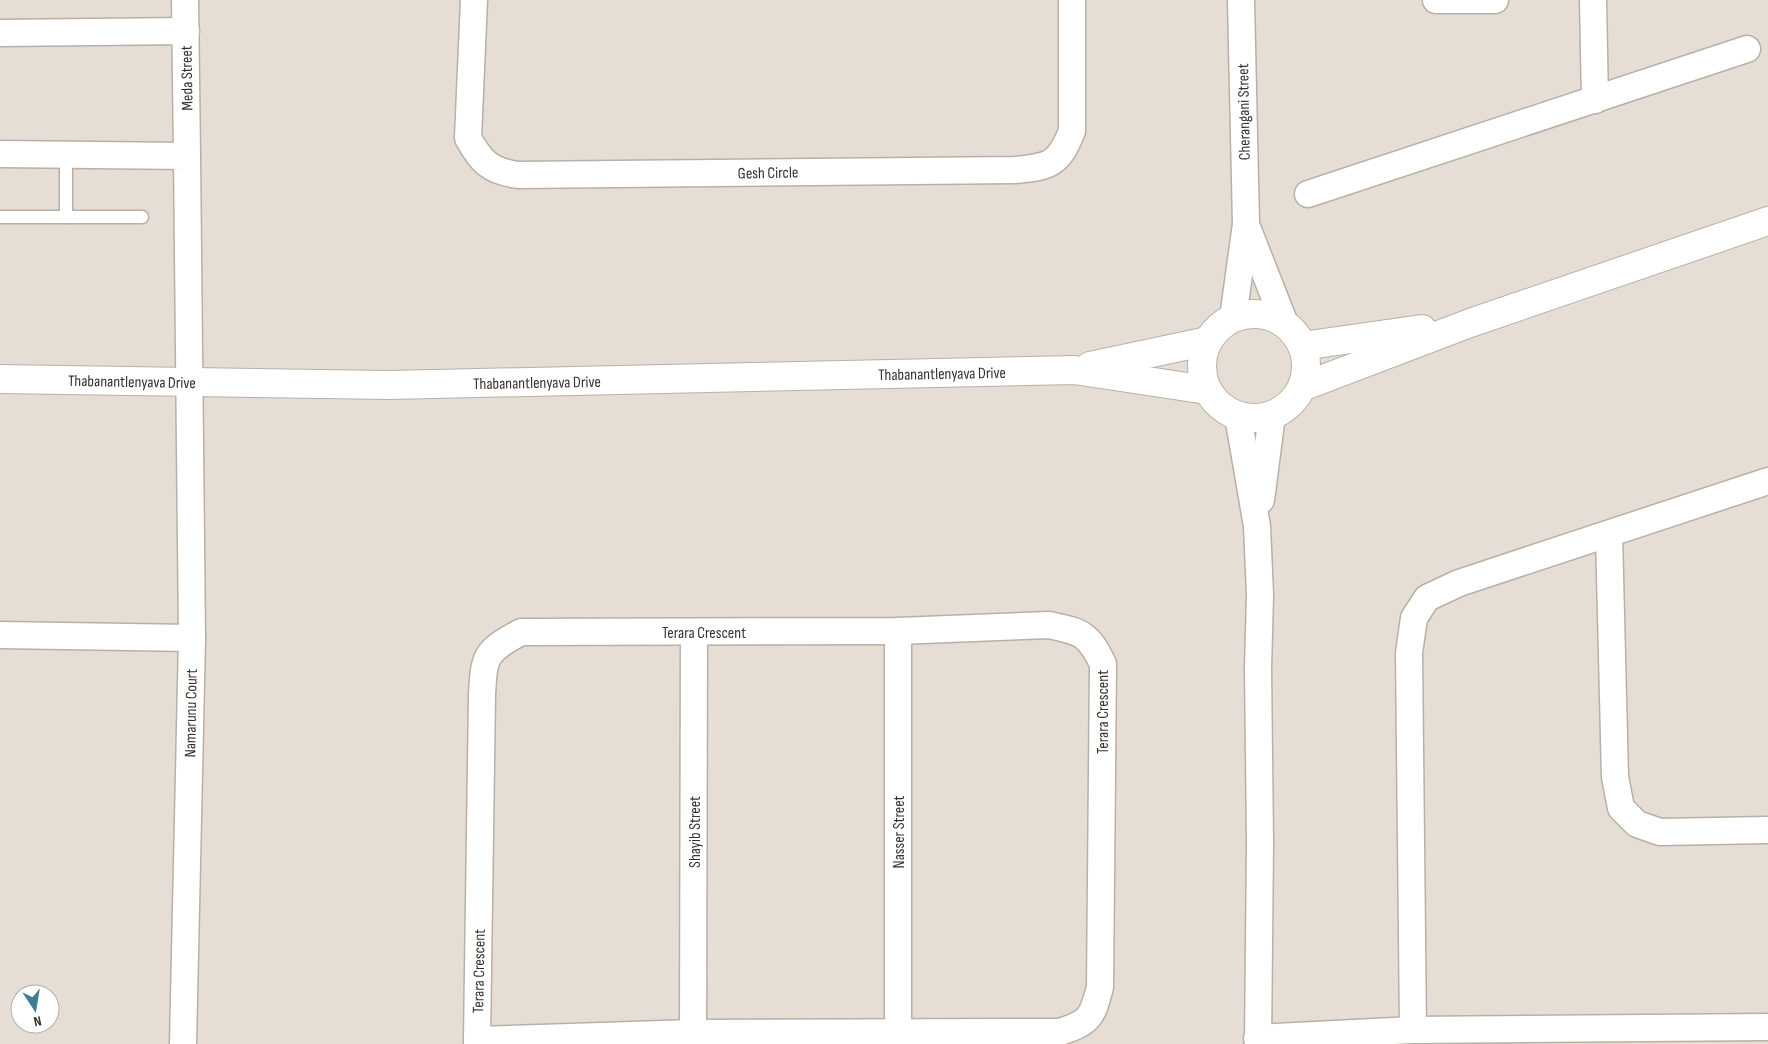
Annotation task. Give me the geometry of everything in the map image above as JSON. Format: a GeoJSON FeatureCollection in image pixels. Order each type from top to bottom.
{"type":"FeatureCollection","features":[{"type":"Feature","properties":{"kind":"street","name":"Meda Street"},"geometry":{"type":"LineString","coordinates":[[186,0],[190,381]]}},
{"type":"Feature","properties":{"kind":"street","name":"Gesh Circle"},"geometry":{"type":"LineString","coordinates":[[474,0],[468,138],[476,152],[498,172],[518,175],[1015,170],[1038,168],[1055,162],[1065,149],[1072,131],[1072,0]]}},
{"type":"Feature","properties":{"kind":"street","name":"Cherangani Street"},"geometry":{"type":"LineString","coordinates":[[1233,318],[1246,224],[1241,0]]}},
{"type":"Feature","properties":{"kind":"street"},"geometry":{"type":"LineString","coordinates":[[1436,0],[1495,0]]}},
{"type":"Feature","properties":{"kind":"street"},"geometry":{"type":"LineString","coordinates":[[1593,0],[1595,100]]}},
{"type":"Feature","properties":{"kind":"street"},"geometry":{"type":"LineString","coordinates":[[0,33],[186,31]]}},
{"type":"Feature","properties":{"kind":"street"},"geometry":{"type":"LineString","coordinates":[[1308,194],[1747,49]]}},
{"type":"Feature","properties":{"kind":"street"},"geometry":{"type":"LineString","coordinates":[[0,154],[187,156]]}},
{"type":"Feature","properties":{"kind":"street"},"geometry":{"type":"LineString","coordinates":[[1302,387],[1470,323],[1768,221]]}},
{"type":"Feature","properties":{"kind":"street","name":"Cherangani Street"},"geometry":{"type":"LineString","coordinates":[[1246,224],[1285,324]]}},
{"type":"Feature","properties":{"kind":"street"},"geometry":{"type":"LineString","coordinates":[[1244,315],[1266,315],[1285,324],[1302,346],[1306,367],[1302,387],[1295,399],[1285,408],[1272,415],[1255,419],[1238,416],[1215,402],[1207,390],[1202,374],[1202,357],[1208,341],[1219,328],[1233,318],[1244,315]]}},
{"type":"Feature","properties":{"kind":"street"},"geometry":{"type":"LineString","coordinates":[[1302,346],[1470,323]]}},
{"type":"Feature","properties":{"kind":"street","name":"Thabanantlenyava Drive"},"geometry":{"type":"LineString","coordinates":[[1074,370],[1208,341]]}},
{"type":"Feature","properties":{"kind":"street","name":"Thabanantlenyava Drive"},"geometry":{"type":"LineString","coordinates":[[0,379],[389,385],[1074,370],[1207,390]]}},
{"type":"Feature","properties":{"kind":"street","name":"Namarunu Court"},"geometry":{"type":"LineString","coordinates":[[183,1044],[192,638],[190,381]]}},
{"type":"Feature","properties":{"kind":"street"},"geometry":{"type":"LineString","coordinates":[[1272,415],[1257,526],[1260,843],[1258,1041],[1413,1030],[1768,1027]]}},
{"type":"Feature","properties":{"kind":"street"},"geometry":{"type":"LineString","coordinates":[[1238,416],[1257,526]]}},
{"type":"Feature","properties":{"kind":"street"},"geometry":{"type":"LineString","coordinates":[[1413,1030],[1409,653],[1414,618],[1427,598],[1460,583],[1768,481]]}},
{"type":"Feature","properties":{"kind":"street"},"geometry":{"type":"LineString","coordinates":[[1609,534],[1615,777],[1621,808],[1637,824],[1660,832],[1768,830]]}},
{"type":"Feature","properties":{"kind":"street","name":"Terara Crescent"},"geometry":{"type":"LineString","coordinates":[[1049,625],[1074,630],[1092,642],[1103,664],[1100,987],[1094,1009],[1083,1024],[1060,1032],[693,1033],[477,1042],[483,668],[494,647],[521,632],[898,631],[1049,625]]}},
{"type":"Feature","properties":{"kind":"street","name":"Nasser Street"},"geometry":{"type":"LineString","coordinates":[[898,631],[898,1033]]}},
{"type":"Feature","properties":{"kind":"street","name":"Shayib Street"},"geometry":{"type":"LineString","coordinates":[[693,1033],[694,632]]}},
{"type":"Feature","properties":{"kind":"street"},"geometry":{"type":"LineString","coordinates":[[0,634],[192,638]]}},
{"type":"Feature","properties":{"kind":"lane"},"geometry":{"type":"LineString","coordinates":[[66,154],[66,217]]}},
{"type":"Feature","properties":{"kind":"lane"},"geometry":{"type":"LineString","coordinates":[[0,217],[142,217]]}}]}
